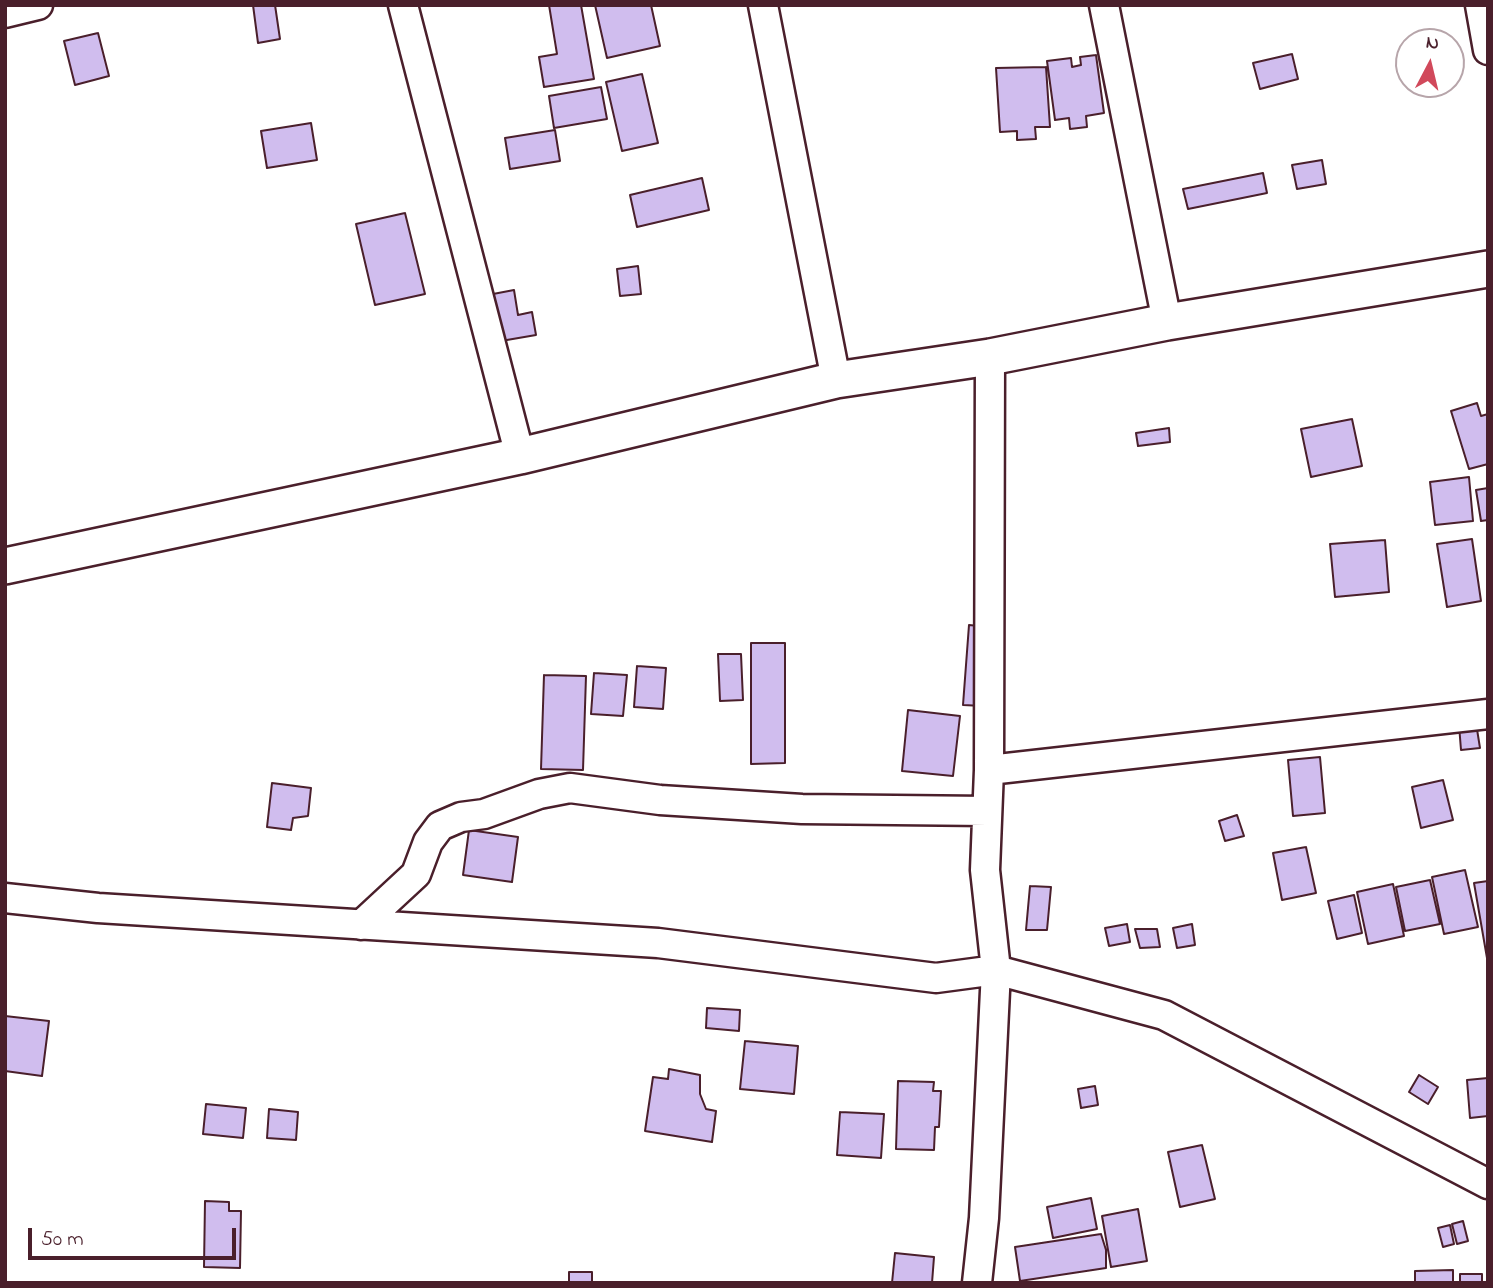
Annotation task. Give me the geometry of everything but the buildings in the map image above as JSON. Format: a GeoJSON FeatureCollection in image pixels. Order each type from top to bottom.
{"type":"FeatureCollection","features":[{"type":"Feature","properties":{"kind":"street"},"geometry":{"type":"LineString","coordinates":[[5,13],[38,5]]}},
{"type":"Feature","properties":{"kind":"street"},"geometry":{"type":"LineString","coordinates":[[403,5],[520,456]]}},
{"type":"Feature","properties":{"kind":"street"},"geometry":{"type":"LineString","coordinates":[[763,5],[836,380]]}},
{"type":"Feature","properties":{"kind":"street"},"geometry":{"type":"LineString","coordinates":[[1104,5],[1167,322]]}},
{"type":"Feature","properties":{"kind":"street"},"geometry":{"type":"LineString","coordinates":[[1480,5],[1488,50]]}},
{"type":"Feature","properties":{"kind":"street"},"geometry":{"type":"LineString","coordinates":[[5,566],[520,456],[836,380],[990,357],[1167,322],[1488,269]]}},
{"type":"Feature","properties":{"kind":"street"},"geometry":{"type":"LineString","coordinates":[[977,1283],[984,1218],[996,970],[985,870],[989,770],[990,357]]}},
{"type":"Feature","properties":{"kind":"street"},"geometry":{"type":"LineString","coordinates":[[989,770],[1488,714]]}},
{"type":"Feature","properties":{"kind":"street"},"geometry":{"type":"LineString","coordinates":[[361,925],[416,874],[428,842],[440,826],[461,817],[484,814],[540,794],[570,788],[660,800],[802,809],[987,811]]}},
{"type":"Feature","properties":{"kind":"street"},"geometry":{"type":"LineString","coordinates":[[5,898],[98,908],[657,943],[936,978],[996,970],[1164,1015],[1488,1184]]}}]}
